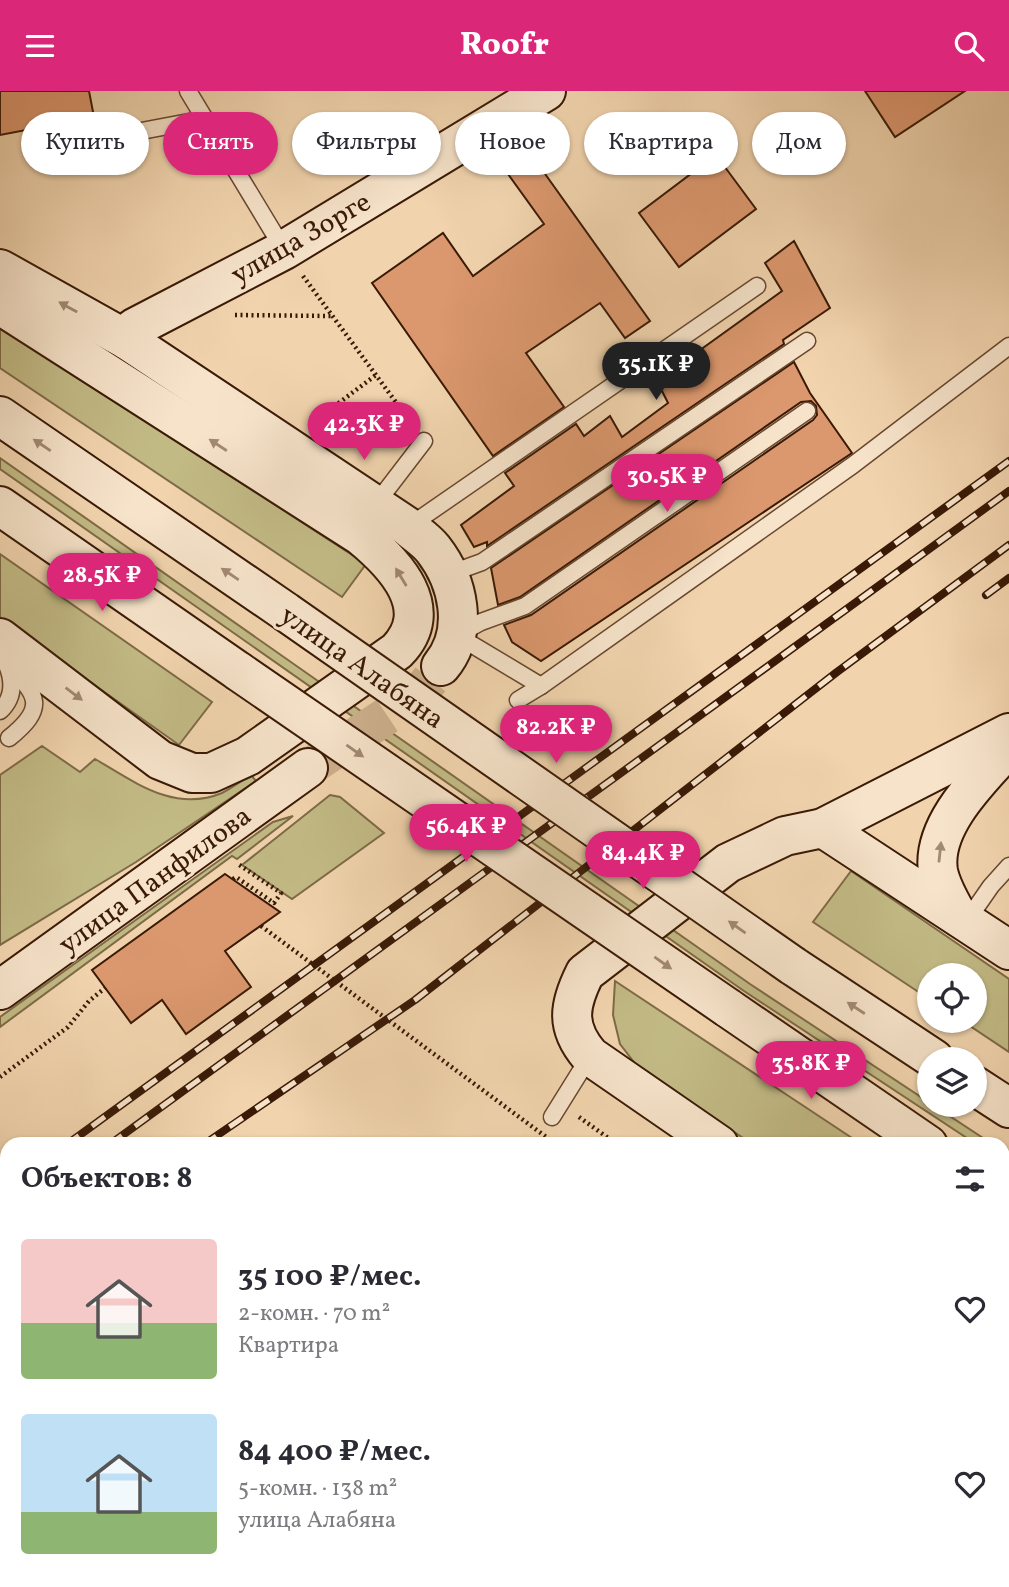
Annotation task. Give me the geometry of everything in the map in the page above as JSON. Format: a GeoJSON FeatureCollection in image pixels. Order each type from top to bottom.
{"type":"FeatureCollection","features":[{"type":"Feature","properties":{"kind":"main road","name":"улица Зорге"},"geometry":{"type":"LineString","coordinates":[[128,340],[134,328],[284,250],[546,91]]}},
{"type":"Feature","properties":{"kind":"main road"},"geometry":{"type":"LineString","coordinates":[[0,269],[128,340],[408,527],[431,547],[449,574],[456,594],[458,616],[448,653]]}},
{"type":"Feature","properties":{"kind":"main road"},"geometry":{"type":"LineString","coordinates":[[0,305],[361,536],[386,556],[402,577],[411,597],[414,613],[407,642],[397,651],[248,756],[211,773],[192,773],[160,759],[2,651]]}},
{"type":"Feature","properties":{"kind":"main road","name":"улица Алабяна"},"geometry":{"type":"LineString","coordinates":[[0,416],[793,966],[917,1048]]}},
{"type":"Feature","properties":{"kind":"main road"},"geometry":{"type":"LineString","coordinates":[[0,506],[916,1137]]}},
{"type":"Feature","properties":{"kind":"main road"},"geometry":{"type":"LineString","coordinates":[[707,1137],[590,1056],[578,1042],[572,1022],[574,995],[585,973],[728,863],[785,836],[823,828],[1009,733]]}},
{"type":"Feature","properties":{"kind":"main road"},"geometry":{"type":"LineString","coordinates":[[962,919],[938,871],[940,844],[951,817],[971,789],[1009,747]]}},
{"type":"Feature","properties":{"kind":"main road","name":"улица Панфилова"},"geometry":{"type":"LineString","coordinates":[[1,990],[308,768]]}},
{"type":"Feature","properties":{"kind":"main road"},"geometry":{"type":"LineString","coordinates":[[823,828],[1009,950]]}},
{"type":"Feature","properties":{"kind":"main road"},"geometry":{"type":"LineString","coordinates":[[987,1094],[1009,1108]]}},
{"type":"Feature","properties":{"kind":"lane"},"geometry":{"type":"LineString","coordinates":[[188,91],[201,112]]}},
{"type":"Feature","properties":{"kind":"lane"},"geometry":{"type":"LineString","coordinates":[[239,175],[284,250]]}},
{"type":"Feature","properties":{"kind":"lane"},"geometry":{"type":"LineString","coordinates":[[408,527],[757,286]]}},
{"type":"Feature","properties":{"kind":"lane"},"geometry":{"type":"LineString","coordinates":[[449,574],[482,562],[807,341]]}},
{"type":"Feature","properties":{"kind":"lane"},"geometry":{"type":"LineString","coordinates":[[518,700],[853,465],[1009,346]]}},
{"type":"Feature","properties":{"kind":"lane"},"geometry":{"type":"LineString","coordinates":[[541,686],[448,653],[481,622],[525,606],[807,411]]}},
{"type":"Feature","properties":{"kind":"lane"},"geometry":{"type":"LineString","coordinates":[[375,505],[424,441]]}},
{"type":"Feature","properties":{"kind":"lane"},"geometry":{"type":"LineString","coordinates":[[0,711],[12,688],[11,674],[2,651]]}},
{"type":"Feature","properties":{"kind":"lane"},"geometry":{"type":"LineString","coordinates":[[2,651],[28,685],[34,699],[33,714],[23,727],[9,738]]}},
{"type":"Feature","properties":{"kind":"lane"},"geometry":{"type":"LineString","coordinates":[[962,919],[1009,866]]}},
{"type":"Feature","properties":{"kind":"lane"},"geometry":{"type":"LineString","coordinates":[[556,1110],[590,1056]]}},
{"type":"Feature","properties":{"kind":"path"},"geometry":{"type":"LineString","coordinates":[[284,250],[424,441]]}},
{"type":"Feature","properties":{"kind":"path"},"geometry":{"type":"LineString","coordinates":[[231,315],[332,316]]}},
{"type":"Feature","properties":{"kind":"path"},"geometry":{"type":"LineString","coordinates":[[310,424],[376,376]]}},
{"type":"Feature","properties":{"kind":"path"},"geometry":{"type":"LineString","coordinates":[[235,878],[274,902],[281,893],[238,864]]}},
{"type":"Feature","properties":{"kind":"path"},"geometry":{"type":"LineString","coordinates":[[261,926],[546,1137]]}},
{"type":"Feature","properties":{"kind":"path"},"geometry":{"type":"LineString","coordinates":[[0,1077],[68,1027],[89,1001],[105,988]]}},
{"type":"Feature","properties":{"kind":"path"},"geometry":{"type":"LineString","coordinates":[[556,1110],[604,1137]]}},
{"type":"Feature","properties":{"kind":"shaded area"},"geometry":{"type":"Polygon","coordinates":[[[0,326],[366,564],[342,597],[0,368],[0,326]]]}},
{"type":"Feature","properties":{"kind":"shaded area"},"geometry":{"type":"Polygon","coordinates":[[[0,458],[750,984],[917,1094],[917,1105],[744,991],[0,469],[0,458]]]}},
{"type":"Feature","properties":{"kind":"shaded area"},"geometry":{"type":"Polygon","coordinates":[[[0,554],[212,702],[179,745],[0,618],[0,554]]]}},
{"type":"Feature","properties":{"kind":"shaded area"},"geometry":{"type":"Polygon","coordinates":[[[42,746],[80,772],[95,759],[140,785],[171,797],[204,798],[222,793],[251,775],[256,781],[136,862],[0,945],[0,775],[42,746]]]}},
{"type":"Feature","properties":{"kind":"shaded area"},"geometry":{"type":"Polygon","coordinates":[[[330,795],[340,797],[384,833],[292,899],[242,865],[330,795]]]}},
{"type":"Feature","properties":{"kind":"shaded area"},"geometry":{"type":"Polygon","coordinates":[[[293,816],[237,859],[232,856],[0,1027],[0,1017],[273,822],[293,816]]]}},
{"type":"Feature","properties":{"kind":"shaded area"},"geometry":{"type":"Polygon","coordinates":[[[851,871],[986,963],[917,963],[917,991],[813,922],[851,871]]]}},
{"type":"Feature","properties":{"kind":"shaded area"},"geometry":{"type":"Polygon","coordinates":[[[987,964],[1009,979],[1009,1052],[980,1033],[987,1033],[987,964]]]}},
{"type":"Feature","properties":{"kind":"shaded area"},"geometry":{"type":"Polygon","coordinates":[[[615,981],[850,1137],[742,1137],[637,1066],[620,1044],[613,1015],[615,981]]]}},
{"type":"Feature","properties":{"kind":"shaded area"},"geometry":{"type":"Polygon","coordinates":[[[935,1117],[951,1117],[981,1137],[965,1137],[935,1117]]]}},
{"type":"Feature","properties":{"kind":"building"},"geometry":{"type":"Polygon","coordinates":[[[0,91],[89,91],[93,112],[21,112],[21,131],[0,135],[0,91]]]}},
{"type":"Feature","properties":{"kind":"building"},"geometry":{"type":"Polygon","coordinates":[[[865,91],[965,91],[895,137],[865,91]]]}},
{"type":"Feature","properties":{"kind":"building"},"geometry":{"type":"Polygon","coordinates":[[[509,175],[546,175],[650,321],[625,338],[600,303],[526,353],[564,407],[493,456],[372,283],[443,233],[473,276],[544,224],[509,175]]]}},
{"type":"Feature","properties":{"kind":"building"},"geometry":{"type":"Polygon","coordinates":[[[689,175],[731,175],[756,209],[679,267],[639,213],[689,175]]]}},
{"type":"Feature","properties":{"kind":"building"},"geometry":{"type":"Polygon","coordinates":[[[794,241],[830,308],[783,340],[784,344],[487,546],[487,542],[474,547],[461,525],[514,486],[505,473],[576,424],[584,436],[610,416],[622,437],[668,403],[657,381],[782,291],[765,263],[794,241]]]}},
{"type":"Feature","properties":{"kind":"building"},"geometry":{"type":"Polygon","coordinates":[[[794,362],[810,393],[852,453],[541,661],[512,642],[504,625],[531,615],[813,420],[817,415],[816,406],[811,401],[801,402],[520,597],[498,605],[491,568],[794,362]]]}},
{"type":"Feature","properties":{"kind":"building"},"geometry":{"type":"Polygon","coordinates":[[[225,874],[280,912],[225,951],[251,987],[186,1034],[162,1000],[131,1023],[92,970],[225,874]]]}},
{"type":"Feature","properties":{"kind":"tunnel"},"geometry":{"type":"LineString","coordinates":[[308,768],[418,695],[441,666]]}},
{"type":"Feature","properties":{"kind":"railway"},"geometry":{"type":"LineString","coordinates":[[77,1137],[1009,461]]}},
{"type":"Feature","properties":{"kind":"railway"},"geometry":{"type":"LineString","coordinates":[[120,1137],[1009,491]]}},
{"type":"Feature","properties":{"kind":"railway"},"geometry":{"type":"LineString","coordinates":[[215,1137],[415,1000],[837,672],[1009,545]]}},
{"type":"Feature","properties":{"kind":"railway"},"geometry":{"type":"LineString","coordinates":[[986,595],[1009,578]]}}]}
